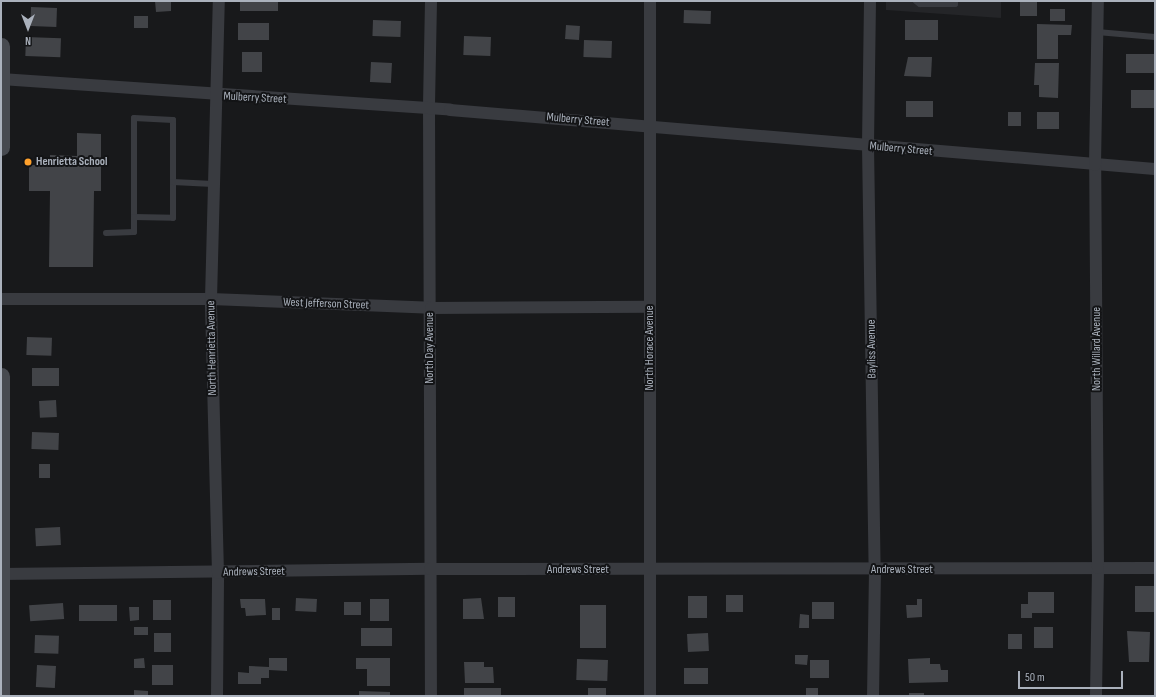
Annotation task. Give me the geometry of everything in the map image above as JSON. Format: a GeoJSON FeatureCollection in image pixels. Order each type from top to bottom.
{"type":"FeatureCollection","features":[{"type":"Feature","properties":{"kind":"street","name":"North Henrietta Avenue"},"geometry":{"type":"LineString","coordinates":[[217,696],[218,573],[210,299],[218,1]]}},
{"type":"Feature","properties":{"kind":"street","name":"North Day Avenue"},"geometry":{"type":"LineString","coordinates":[[431,1],[429,108],[431,308],[431,696]]}},
{"type":"Feature","properties":{"kind":"street","name":"North Horace Avenue"},"geometry":{"type":"LineString","coordinates":[[650,1],[650,696]]}},
{"type":"Feature","properties":{"kind":"street","name":"Bayliss Avenue"},"geometry":{"type":"LineString","coordinates":[[870,1],[868,146],[875,570],[873,696]]}},
{"type":"Feature","properties":{"kind":"street","name":"North Willard Avenue"},"geometry":{"type":"LineString","coordinates":[[1096,696],[1098,568],[1095,165],[1098,1]]}},
{"type":"Feature","properties":{"kind":"street"},"geometry":{"type":"LineString","coordinates":[[1,46],[1,147]]}},
{"type":"Feature","properties":{"kind":"street","name":"Mulberry Street"},"geometry":{"type":"LineString","coordinates":[[1,79],[216,96],[429,108],[1155,169]]}},
{"type":"Feature","properties":{"kind":"street","name":"West Jefferson Street"},"geometry":{"type":"LineString","coordinates":[[1,299],[210,299],[431,308],[650,307]]}},
{"type":"Feature","properties":{"kind":"street"},"geometry":{"type":"LineString","coordinates":[[1,376],[1,696]]}},
{"type":"Feature","properties":{"kind":"street","name":"Andrews Street"},"geometry":{"type":"LineString","coordinates":[[2,574],[218,573],[430,569],[875,570],[1155,568]]}},
{"type":"Feature","properties":{"kind":"lane"},"geometry":{"type":"LineString","coordinates":[[916,1],[920,4],[955,4],[955,1]]}},
{"type":"Feature","properties":{"kind":"lane"},"geometry":{"type":"LineString","coordinates":[[1097,32],[1155,37]]}},
{"type":"Feature","properties":{"kind":"lane"},"geometry":{"type":"LineString","coordinates":[[106,233],[134,232],[134,217],[134,118],[173,120],[173,218],[134,217]]}},
{"type":"Feature","properties":{"kind":"lane"},"geometry":{"type":"LineString","coordinates":[[173,182],[213,184]]}},
{"type":"Feature","properties":{"kind":"shaded area"},"geometry":{"type":"Polygon","coordinates":[[[886,1],[1001,1],[1001,18],[886,10],[886,1]]]}},
{"type":"Feature","properties":{"kind":"building"},"geometry":{"type":"Polygon","coordinates":[[[155,1],[171,1],[171,11],[156,12],[155,1]]]}},
{"type":"Feature","properties":{"kind":"building"},"geometry":{"type":"Polygon","coordinates":[[[240,1],[278,1],[278,11],[240,11],[240,1]]]}},
{"type":"Feature","properties":{"kind":"building"},"geometry":{"type":"Polygon","coordinates":[[[1020,1],[1037,1],[1037,16],[1020,16],[1020,1]]]}},
{"type":"Feature","properties":{"kind":"building"},"geometry":{"type":"Polygon","coordinates":[[[31,7],[57,8],[56,27],[30,26],[31,7]]]}},
{"type":"Feature","properties":{"kind":"building"},"geometry":{"type":"Polygon","coordinates":[[[1050,9],[1065,9],[1065,21],[1050,21],[1050,9]]]}},
{"type":"Feature","properties":{"kind":"building"},"geometry":{"type":"Polygon","coordinates":[[[684,10],[711,11],[711,24],[684,23],[684,10]]]}},
{"type":"Feature","properties":{"kind":"building"},"geometry":{"type":"Polygon","coordinates":[[[134,16],[148,16],[148,28],[134,28],[134,16]]]}},
{"type":"Feature","properties":{"kind":"building"},"geometry":{"type":"Polygon","coordinates":[[[373,20],[401,21],[400,37],[372,36],[373,20]]]}},
{"type":"Feature","properties":{"kind":"building"},"geometry":{"type":"Polygon","coordinates":[[[905,20],[938,20],[938,40],[905,40],[905,20]]]}},
{"type":"Feature","properties":{"kind":"building"},"geometry":{"type":"Polygon","coordinates":[[[238,23],[269,23],[269,40],[238,40],[238,23]]]}},
{"type":"Feature","properties":{"kind":"building"},"geometry":{"type":"Polygon","coordinates":[[[1037,24],[1072,25],[1071,35],[1058,35],[1058,59],[1037,59],[1037,24]]]}},
{"type":"Feature","properties":{"kind":"building"},"geometry":{"type":"Polygon","coordinates":[[[566,25],[580,26],[579,40],[565,39],[566,25]]]}},
{"type":"Feature","properties":{"kind":"building"},"geometry":{"type":"Polygon","coordinates":[[[464,36],[491,37],[490,56],[463,55],[464,36]]]}},
{"type":"Feature","properties":{"kind":"building"},"geometry":{"type":"Polygon","coordinates":[[[26,37],[61,38],[60,57],[25,56],[26,37]]]}},
{"type":"Feature","properties":{"kind":"building"},"geometry":{"type":"Polygon","coordinates":[[[584,40],[612,41],[611,58],[583,57],[584,40]]]}},
{"type":"Feature","properties":{"kind":"building"},"geometry":{"type":"Polygon","coordinates":[[[242,52],[262,52],[262,72],[242,72],[242,52]]]}},
{"type":"Feature","properties":{"kind":"building"},"geometry":{"type":"Polygon","coordinates":[[[1126,54],[1155,54],[1155,73],[1126,73],[1126,54]]]}},
{"type":"Feature","properties":{"kind":"building"},"geometry":{"type":"Polygon","coordinates":[[[908,57],[932,57],[931,77],[904,76],[908,57]]]}},
{"type":"Feature","properties":{"kind":"building"},"geometry":{"type":"Polygon","coordinates":[[[371,62],[392,63],[391,83],[370,82],[371,62]]]}},
{"type":"Feature","properties":{"kind":"building"},"geometry":{"type":"Polygon","coordinates":[[[1035,63],[1059,63],[1058,98],[1039,97],[1039,85],[1034,85],[1035,63]]]}},
{"type":"Feature","properties":{"kind":"building"},"geometry":{"type":"Polygon","coordinates":[[[1131,90],[1155,90],[1155,108],[1131,108],[1131,90]]]}},
{"type":"Feature","properties":{"kind":"building"},"geometry":{"type":"Polygon","coordinates":[[[906,101],[933,101],[933,117],[906,117],[906,101]]]}},
{"type":"Feature","properties":{"kind":"building"},"geometry":{"type":"Polygon","coordinates":[[[1008,112],[1021,112],[1021,126],[1008,126],[1008,112]]]}},
{"type":"Feature","properties":{"kind":"building"},"geometry":{"type":"Polygon","coordinates":[[[1037,112],[1059,112],[1059,129],[1037,129],[1037,112]]]}},
{"type":"Feature","properties":{"kind":"building"},"geometry":{"type":"Polygon","coordinates":[[[77,133],[101,134],[101,191],[94,191],[93,267],[49,267],[50,191],[29,191],[29,165],[50,165],[50,155],[77,156],[77,133]]]}},
{"type":"Feature","properties":{"kind":"building"},"geometry":{"type":"Polygon","coordinates":[[[27,337],[52,338],[51,356],[26,355],[27,337]]]}},
{"type":"Feature","properties":{"kind":"building"},"geometry":{"type":"Polygon","coordinates":[[[32,368],[59,368],[59,386],[32,386],[32,368]]]}},
{"type":"Feature","properties":{"kind":"building"},"geometry":{"type":"Polygon","coordinates":[[[56,400],[57,417],[40,418],[39,401],[56,400]]]}},
{"type":"Feature","properties":{"kind":"building"},"geometry":{"type":"Polygon","coordinates":[[[32,432],[59,433],[58,450],[31,449],[32,432]]]}},
{"type":"Feature","properties":{"kind":"building"},"geometry":{"type":"Polygon","coordinates":[[[39,464],[50,464],[50,478],[39,478],[39,464]]]}},
{"type":"Feature","properties":{"kind":"building"},"geometry":{"type":"Polygon","coordinates":[[[60,527],[61,545],[36,546],[35,528],[60,527]]]}},
{"type":"Feature","properties":{"kind":"building"},"geometry":{"type":"Polygon","coordinates":[[[1135,586],[1155,586],[1155,612],[1135,612],[1135,586]]]}},
{"type":"Feature","properties":{"kind":"building"},"geometry":{"type":"Polygon","coordinates":[[[1028,592],[1054,592],[1054,613],[1032,613],[1032,618],[1021,618],[1021,604],[1028,604],[1028,592]]]}},
{"type":"Feature","properties":{"kind":"building"},"geometry":{"type":"Polygon","coordinates":[[[726,595],[743,595],[743,612],[726,612],[726,595]]]}},
{"type":"Feature","properties":{"kind":"building"},"geometry":{"type":"Polygon","coordinates":[[[688,596],[707,596],[707,618],[688,618],[688,596]]]}},
{"type":"Feature","properties":{"kind":"building"},"geometry":{"type":"Polygon","coordinates":[[[498,597],[515,597],[515,617],[498,617],[498,597]]]}},
{"type":"Feature","properties":{"kind":"building"},"geometry":{"type":"Polygon","coordinates":[[[296,598],[317,599],[316,612],[295,611],[296,598]]]}},
{"type":"Feature","properties":{"kind":"building"},"geometry":{"type":"Polygon","coordinates":[[[481,598],[484,619],[463,619],[463,599],[481,598]]]}},
{"type":"Feature","properties":{"kind":"building"},"geometry":{"type":"Polygon","coordinates":[[[240,599],[265,599],[266,615],[246,616],[245,608],[241,608],[240,599]]]}},
{"type":"Feature","properties":{"kind":"building"},"geometry":{"type":"Polygon","coordinates":[[[370,599],[389,599],[389,621],[370,621],[370,599]]]}},
{"type":"Feature","properties":{"kind":"building"},"geometry":{"type":"Polygon","coordinates":[[[917,599],[922,599],[922,617],[907,618],[906,605],[917,605],[917,599]]]}},
{"type":"Feature","properties":{"kind":"building"},"geometry":{"type":"Polygon","coordinates":[[[153,600],[171,600],[171,620],[153,620],[153,600]]]}},
{"type":"Feature","properties":{"kind":"building"},"geometry":{"type":"Polygon","coordinates":[[[344,602],[361,602],[361,615],[344,615],[344,602]]]}},
{"type":"Feature","properties":{"kind":"building"},"geometry":{"type":"Polygon","coordinates":[[[812,602],[834,602],[834,619],[812,619],[812,602]]]}},
{"type":"Feature","properties":{"kind":"building"},"geometry":{"type":"Polygon","coordinates":[[[63,603],[64,619],[30,621],[29,605],[63,603]]]}},
{"type":"Feature","properties":{"kind":"building"},"geometry":{"type":"Polygon","coordinates":[[[79,605],[117,605],[117,621],[79,621],[79,605]]]}},
{"type":"Feature","properties":{"kind":"building"},"geometry":{"type":"Polygon","coordinates":[[[580,605],[606,605],[606,648],[580,648],[580,605]]]}},
{"type":"Feature","properties":{"kind":"building"},"geometry":{"type":"Polygon","coordinates":[[[129,607],[139,607],[139,620],[130,621],[129,607]]]}},
{"type":"Feature","properties":{"kind":"building"},"geometry":{"type":"Polygon","coordinates":[[[272,608],[280,608],[280,620],[272,620],[272,608]]]}},
{"type":"Feature","properties":{"kind":"building"},"geometry":{"type":"Polygon","coordinates":[[[800,614],[809,615],[809,628],[799,628],[800,614]]]}},
{"type":"Feature","properties":{"kind":"building"},"geometry":{"type":"Polygon","coordinates":[[[134,627],[148,627],[148,635],[134,635],[134,627]]]}},
{"type":"Feature","properties":{"kind":"building"},"geometry":{"type":"Polygon","coordinates":[[[1034,627],[1053,627],[1053,648],[1034,648],[1034,627]]]}},
{"type":"Feature","properties":{"kind":"building"},"geometry":{"type":"Polygon","coordinates":[[[361,628],[392,628],[392,646],[361,646],[361,628]]]}},
{"type":"Feature","properties":{"kind":"building"},"geometry":{"type":"Polygon","coordinates":[[[1127,631],[1150,632],[1149,662],[1129,662],[1127,631]]]}},
{"type":"Feature","properties":{"kind":"building"},"geometry":{"type":"Polygon","coordinates":[[[154,633],[171,633],[171,652],[154,652],[154,633]]]}},
{"type":"Feature","properties":{"kind":"building"},"geometry":{"type":"Polygon","coordinates":[[[708,633],[709,651],[688,652],[687,634],[708,633]]]}},
{"type":"Feature","properties":{"kind":"building"},"geometry":{"type":"Polygon","coordinates":[[[1008,634],[1022,634],[1022,649],[1008,649],[1008,634]]]}},
{"type":"Feature","properties":{"kind":"building"},"geometry":{"type":"Polygon","coordinates":[[[35,635],[59,636],[58,654],[34,653],[35,635]]]}},
{"type":"Feature","properties":{"kind":"building"},"geometry":{"type":"Polygon","coordinates":[[[795,655],[808,655],[807,665],[795,664],[795,655]]]}},
{"type":"Feature","properties":{"kind":"building"},"geometry":{"type":"Polygon","coordinates":[[[144,658],[145,668],[134,668],[134,659],[144,658]]]}},
{"type":"Feature","properties":{"kind":"building"},"geometry":{"type":"Polygon","coordinates":[[[269,658],[287,658],[287,671],[269,670],[269,678],[261,678],[261,684],[238,684],[238,672],[249,673],[249,666],[269,667],[269,658]]]}},
{"type":"Feature","properties":{"kind":"building"},"geometry":{"type":"Polygon","coordinates":[[[356,658],[390,658],[390,686],[367,686],[367,669],[356,669],[356,658]]]}},
{"type":"Feature","properties":{"kind":"building"},"geometry":{"type":"Polygon","coordinates":[[[930,658],[930,664],[940,664],[941,670],[948,670],[948,682],[909,683],[908,659],[930,658]]]}},
{"type":"Feature","properties":{"kind":"building"},"geometry":{"type":"Polygon","coordinates":[[[577,659],[608,660],[607,681],[576,680],[577,659]]]}},
{"type":"Feature","properties":{"kind":"building"},"geometry":{"type":"Polygon","coordinates":[[[810,660],[829,660],[829,678],[810,678],[810,660]]]}},
{"type":"Feature","properties":{"kind":"building"},"geometry":{"type":"Polygon","coordinates":[[[464,662],[484,662],[484,667],[493,667],[494,683],[465,683],[464,662]]]}},
{"type":"Feature","properties":{"kind":"building"},"geometry":{"type":"Polygon","coordinates":[[[37,665],[56,666],[55,688],[36,687],[37,665]]]}},
{"type":"Feature","properties":{"kind":"building"},"geometry":{"type":"Polygon","coordinates":[[[152,665],[173,665],[173,685],[152,685],[152,665]]]}},
{"type":"Feature","properties":{"kind":"building"},"geometry":{"type":"Polygon","coordinates":[[[684,668],[708,668],[708,684],[684,684],[684,668]]]}},
{"type":"Feature","properties":{"kind":"building"},"geometry":{"type":"Polygon","coordinates":[[[464,688],[501,688],[501,696],[464,696],[464,688]]]}},
{"type":"Feature","properties":{"kind":"building"},"geometry":{"type":"Polygon","coordinates":[[[588,688],[606,688],[606,696],[588,696],[588,688]]]}},
{"type":"Feature","properties":{"kind":"building"},"geometry":{"type":"Polygon","coordinates":[[[806,688],[818,688],[818,696],[806,696],[806,688]]]}},
{"type":"Feature","properties":{"kind":"building"},"geometry":{"type":"Polygon","coordinates":[[[134,690],[148,691],[148,696],[134,696],[134,690]]]}},
{"type":"Feature","properties":{"kind":"building"},"geometry":{"type":"Polygon","coordinates":[[[359,691],[390,692],[390,696],[359,696],[359,691]]]}},
{"type":"Feature","properties":{"kind":"building"},"geometry":{"type":"Polygon","coordinates":[[[909,693],[924,693],[924,696],[909,696],[909,693]]]}},
{"type":"Feature","properties":{"kind":"place","name":"Henrietta School"},"geometry":{"type":"Point","coordinates":[28,162]}}]}
